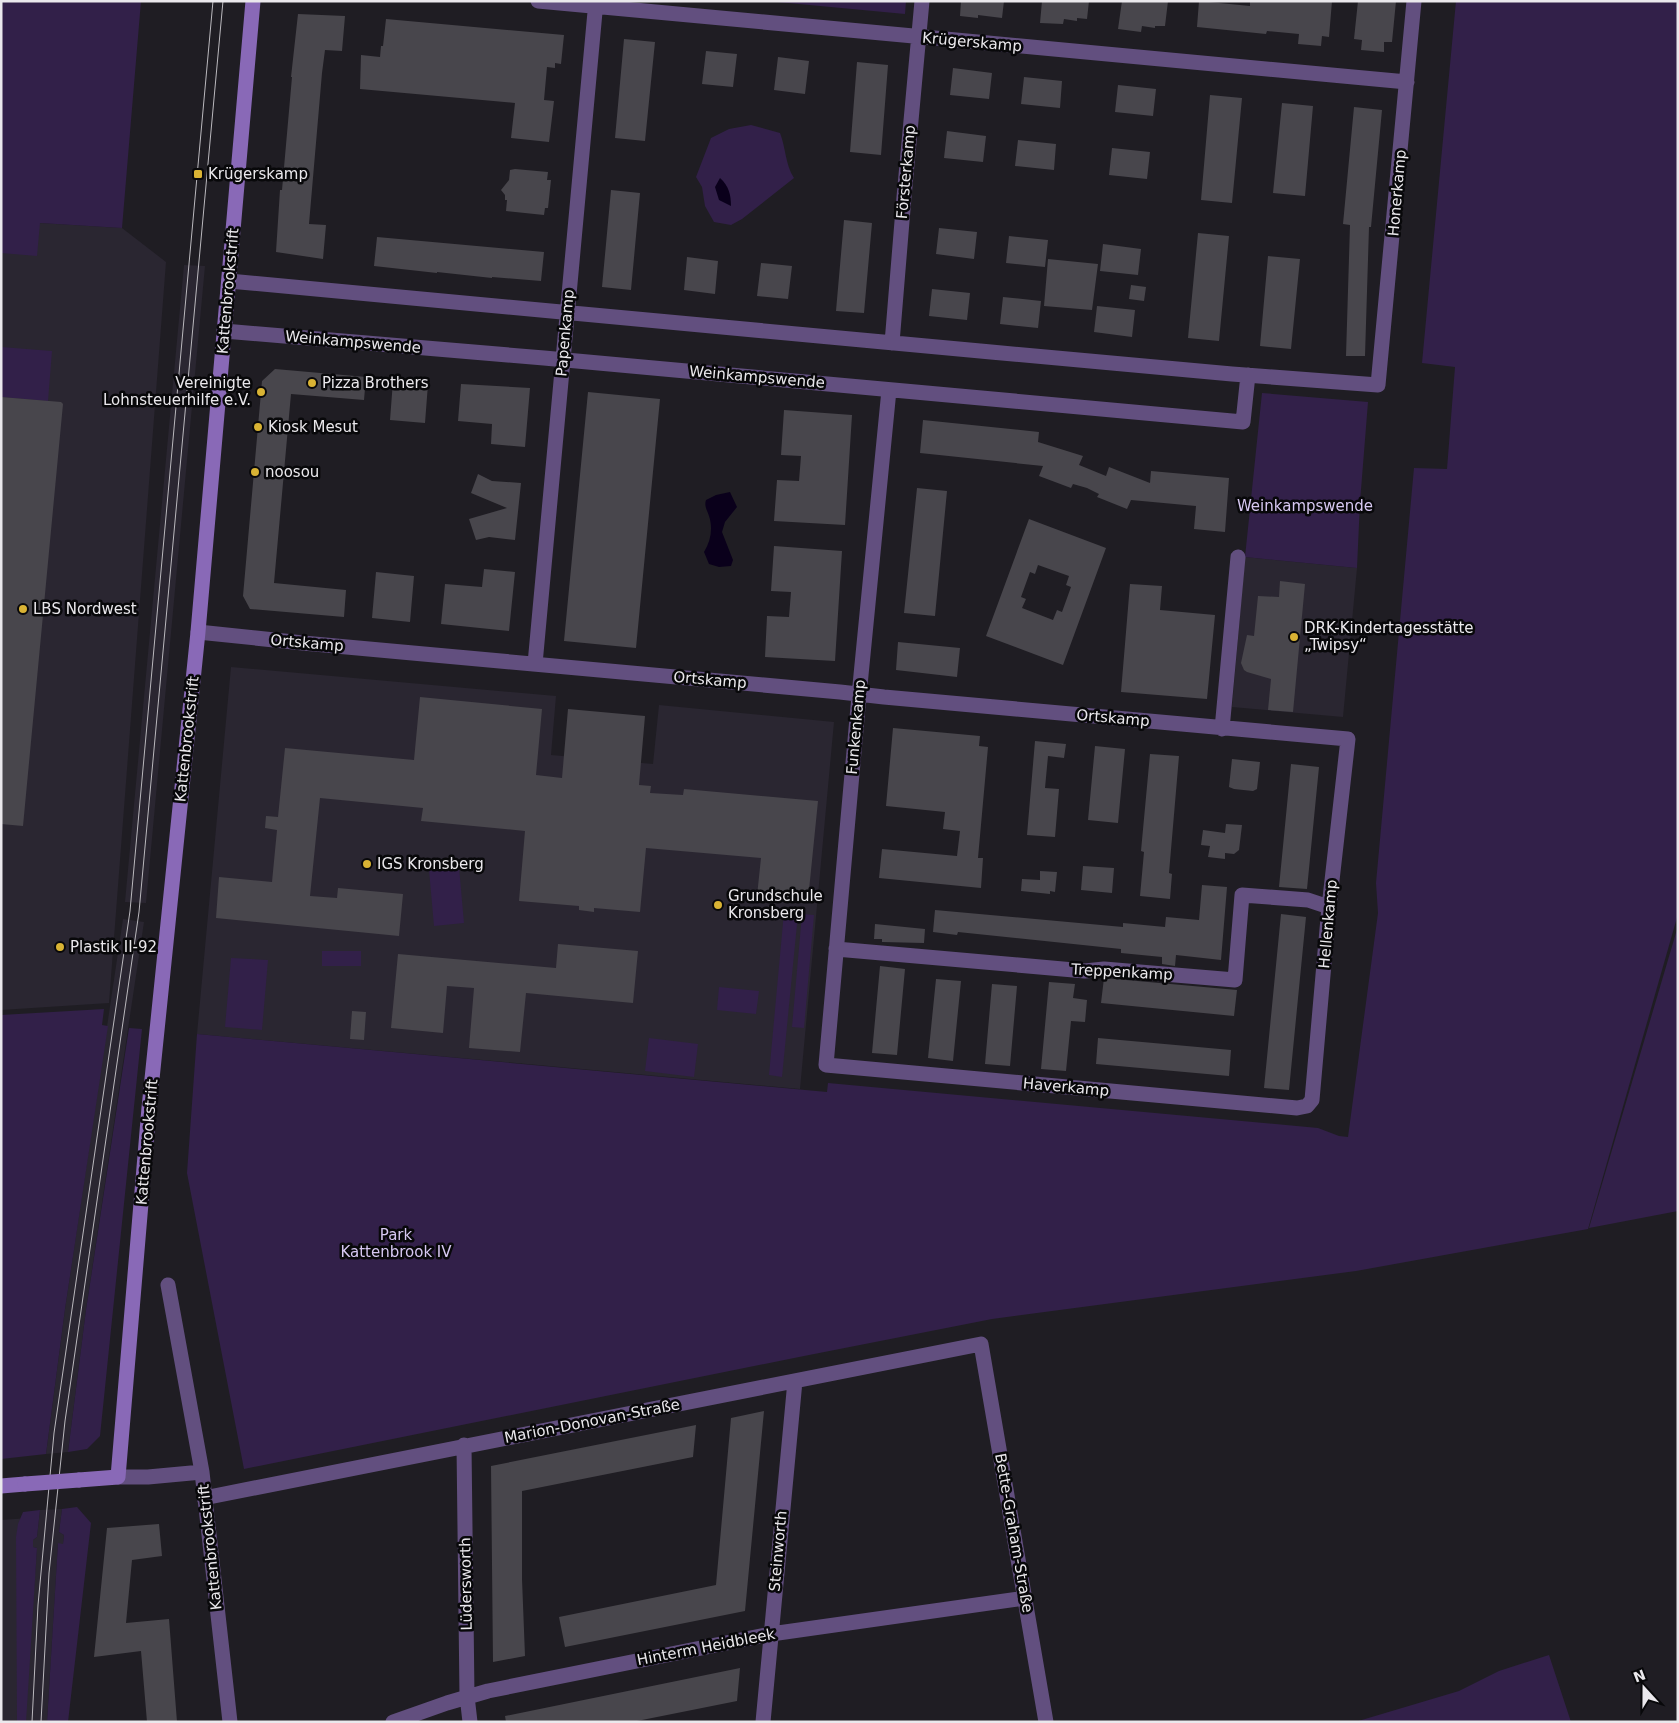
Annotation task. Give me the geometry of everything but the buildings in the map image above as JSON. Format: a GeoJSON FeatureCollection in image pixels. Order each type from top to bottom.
{"type":"FeatureCollection","features":[{"type":"Feature","properties":{"kind":"main road","name":"Kattenbrookstrift"},"geometry":{"type":"LineString","coordinates":[[118,1478],[149,1108],[198,632],[254,1]]}},
{"type":"Feature","properties":{"kind":"main road"},"geometry":{"type":"LineString","coordinates":[[1,1486],[118,1478]]}},
{"type":"Feature","properties":{"kind":"street","name":"Krügerskamp"},"geometry":{"type":"LineString","coordinates":[[538,1],[596,4],[919,37],[1407,82]]}},
{"type":"Feature","properties":{"kind":"street","name":"Försterkamp"},"geometry":{"type":"LineString","coordinates":[[892,343],[922,1]]}},
{"type":"Feature","properties":{"kind":"street","name":"Honerkamp"},"geometry":{"type":"LineString","coordinates":[[1248,375],[1378,385],[1414,1]]}},
{"type":"Feature","properties":{"kind":"street","name":"Papenkamp"},"geometry":{"type":"LineString","coordinates":[[535,664],[596,4]]}},
{"type":"Feature","properties":{"kind":"street"},"geometry":{"type":"LineString","coordinates":[[229,281],[567,314],[1248,375]]}},
{"type":"Feature","properties":{"kind":"street","name":"Weinkampswende"},"geometry":{"type":"LineString","coordinates":[[224,331],[1243,422],[1248,375]]}},
{"type":"Feature","properties":{"kind":"street","name":"Funkenkamp"},"geometry":{"type":"LineString","coordinates":[[826,1065],[888,390]]}},
{"type":"Feature","properties":{"kind":"street"},"geometry":{"type":"LineString","coordinates":[[1222,729],[1238,557]]}},
{"type":"Feature","properties":{"kind":"street","name":"Ortskamp"},"geometry":{"type":"LineString","coordinates":[[198,632],[1222,729],[1348,739]]}},
{"type":"Feature","properties":{"kind":"street","name":"Hellenkamp"},"geometry":{"type":"LineString","coordinates":[[1307,1106],[1312,1100],[1329,907],[1348,739]]}},
{"type":"Feature","properties":{"kind":"street","name":"Treppenkamp"},"geometry":{"type":"LineString","coordinates":[[836,949],[1086,972],[1104,969],[1235,980],[1242,895],[1308,900],[1329,907]]}},
{"type":"Feature","properties":{"kind":"street","name":"Haverkamp"},"geometry":{"type":"LineString","coordinates":[[826,1065],[1297,1108],[1307,1106]]}},
{"type":"Feature","properties":{"kind":"street","name":"Kattenbrookstrift"},"geometry":{"type":"LineString","coordinates":[[168,1285],[202,1472],[230,1722]]}},
{"type":"Feature","properties":{"kind":"street","name":"Marion-Donovan-Straße"},"geometry":{"type":"LineString","coordinates":[[204,1498],[981,1344]]}},
{"type":"Feature","properties":{"kind":"street","name":"Bette-Graham-Straße"},"geometry":{"type":"LineString","coordinates":[[981,1344],[1046,1722]]}},
{"type":"Feature","properties":{"kind":"street","name":"Steinworth"},"geometry":{"type":"LineString","coordinates":[[763,1722],[795,1381]]}},
{"type":"Feature","properties":{"kind":"street","name":"Lüdersworth"},"geometry":{"type":"LineString","coordinates":[[464,1446],[467,1696],[470,1722]]}},
{"type":"Feature","properties":{"kind":"street"},"geometry":{"type":"LineString","coordinates":[[118,1478],[202,1472]]}},
{"type":"Feature","properties":{"kind":"street","name":"Hinterm Heidbleek"},"geometry":{"type":"LineString","coordinates":[[393,1722],[467,1696],[497,1689],[771,1634],[1025,1598]]}},
{"type":"Feature","properties":{"kind":"shaded area"},"geometry":{"type":"Polygon","coordinates":[[[720,178],[726,184],[729,191],[731,206],[719,200],[715,187],[720,178]]]}},
{"type":"Feature","properties":{"kind":"shaded area"},"geometry":{"type":"Polygon","coordinates":[[[40,223],[122,228],[166,262],[109,1003],[1,1010],[1,252],[40,223]]]}},
{"type":"Feature","properties":{"kind":"shaded area"},"geometry":{"type":"Polygon","coordinates":[[[184,265],[205,266],[146,903],[125,902],[184,265]]]}},
{"type":"Feature","properties":{"kind":"shaded area"},"geometry":{"type":"Polygon","coordinates":[[[730,492],[737,507],[725,522],[722,532],[733,560],[731,566],[719,567],[709,564],[704,552],[710,539],[711,530],[705,502],[716,495],[730,492]]]}},
{"type":"Feature","properties":{"kind":"shaded area","name":"DRK-Kindertagesstätte „Twipsy“"},"geometry":{"type":"Polygon","coordinates":[[[1245,557],[1357,568],[1343,717],[1232,707],[1245,557]]]}},
{"type":"Feature","properties":{"kind":"shaded area"},"geometry":{"type":"Polygon","coordinates":[[[231,667],[556,696],[551,755],[653,764],[659,705],[834,722],[800,1089],[197,1034],[231,667]]]}},
{"type":"Feature","properties":{"kind":"shaded area"},"geometry":{"type":"Polygon","coordinates":[[[123,919],[144,922],[86,1310],[68,1452],[46,1454],[65,1309],[123,919]]]}},
{"type":"Feature","properties":{"kind":"shaded area"},"geometry":{"type":"Polygon","coordinates":[[[62,1509],[59,1532],[64,1535],[63,1544],[58,1544],[47,1722],[1,1722],[1,1520],[29,1518],[29,1656],[37,1548],[33,1547],[33,1540],[37,1537],[40,1510],[62,1509]]]}},
{"type":"Feature","properties":{"kind":"green space"},"geometry":{"type":"Polygon","coordinates":[[[1,1],[141,1],[122,228],[40,223],[37,256],[1,253],[1,1]]]}},
{"type":"Feature","properties":{"kind":"green space"},"geometry":{"type":"Polygon","coordinates":[[[767,1],[906,1],[905,14],[767,1]]]}},
{"type":"Feature","properties":{"kind":"green space","name":"Park Kattenbrook IV"},"geometry":{"type":"Polygon","coordinates":[[[1456,1],[1678,1],[1678,914],[1588,1229],[1356,1271],[992,1319],[244,1469],[187,1173],[197,1034],[827,1092],[828,1083],[1318,1128],[1339,1136],[1348,1137],[1378,913],[1376,883],[1414,468],[1447,469],[1455,367],[1422,363],[1456,1]]]}},
{"type":"Feature","properties":{"kind":"green space"},"geometry":{"type":"Polygon","coordinates":[[[751,125],[780,133],[789,167],[794,178],[742,219],[731,225],[714,222],[705,206],[702,187],[696,177],[711,138],[729,129],[751,125]]]}},
{"type":"Feature","properties":{"kind":"green space"},"geometry":{"type":"Polygon","coordinates":[[[1,347],[52,351],[48,401],[1,397],[1,347]]]}},
{"type":"Feature","properties":{"kind":"green space","name":"Weinkampswende"},"geometry":{"type":"Polygon","coordinates":[[[1262,393],[1368,402],[1357,568],[1245,557],[1262,393]]]}},
{"type":"Feature","properties":{"kind":"green space"},"geometry":{"type":"Polygon","coordinates":[[[459,867],[464,923],[434,926],[429,870],[459,867]]]}},
{"type":"Feature","properties":{"kind":"green space"},"geometry":{"type":"Polygon","coordinates":[[[784,912],[798,914],[782,1077],[769,1075],[784,912]]]}},
{"type":"Feature","properties":{"kind":"green space"},"geometry":{"type":"Polygon","coordinates":[[[802,914],[814,915],[804,1028],[792,1027],[802,914]]]}},
{"type":"Feature","properties":{"kind":"green space"},"geometry":{"type":"Polygon","coordinates":[[[1678,926],[1678,1211],[1589,1228],[1678,926]]]}},
{"type":"Feature","properties":{"kind":"green space"},"geometry":{"type":"Polygon","coordinates":[[[322,951],[361,951],[361,966],[322,966],[322,951]]]}},
{"type":"Feature","properties":{"kind":"green space"},"geometry":{"type":"Polygon","coordinates":[[[231,958],[268,960],[262,1030],[225,1027],[231,958]]]}},
{"type":"Feature","properties":{"kind":"green space"},"geometry":{"type":"Polygon","coordinates":[[[719,987],[759,991],[756,1014],[717,1010],[719,987]]]}},
{"type":"Feature","properties":{"kind":"green space"},"geometry":{"type":"Polygon","coordinates":[[[104,1009],[102,1025],[108,1026],[65,1309],[46,1454],[1,1459],[1,1015],[104,1009]]]}},
{"type":"Feature","properties":{"kind":"green space"},"geometry":{"type":"Polygon","coordinates":[[[129,1028],[142,1029],[100,1436],[87,1449],[68,1452],[86,1310],[129,1028]]]}},
{"type":"Feature","properties":{"kind":"green space"},"geometry":{"type":"Polygon","coordinates":[[[649,1038],[698,1044],[694,1077],[645,1071],[649,1038]]]}},
{"type":"Feature","properties":{"kind":"green space"},"geometry":{"type":"Polygon","coordinates":[[[77,1507],[91,1523],[68,1722],[47,1722],[58,1543],[63,1544],[64,1535],[59,1532],[62,1509],[77,1507]]]}},
{"type":"Feature","properties":{"kind":"green space"},"geometry":{"type":"Polygon","coordinates":[[[40,1510],[37,1537],[33,1540],[33,1547],[37,1548],[26,1722],[17,1722],[16,1537],[18,1524],[23,1512],[40,1510]]]}},
{"type":"Feature","properties":{"kind":"green space"},"geometry":{"type":"Polygon","coordinates":[[[1549,1655],[1571,1722],[1355,1722],[1459,1691],[1499,1671],[1549,1655]]]}},
{"type":"Feature","properties":{"kind":"tram line"},"geometry":{"type":"LineString","coordinates":[[32,1722],[38,1605],[54,1433],[130,911],[213,1]]}},
{"type":"Feature","properties":{"kind":"tram line"},"geometry":{"type":"LineString","coordinates":[[41,1722],[49,1573],[65,1421],[139,912],[223,1]]}},
{"type":"Feature","properties":{"kind":"place","name":"Krügerskamp"},"geometry":{"type":"Point","coordinates":[198,174]}},
{"type":"Feature","properties":{"kind":"place","name":"Pizza Brothers"},"geometry":{"type":"Point","coordinates":[312,383]}},
{"type":"Feature","properties":{"kind":"place","name":"Vereinigte Lohnsteuerhilfe e.V."},"geometry":{"type":"Point","coordinates":[261,392]}},
{"type":"Feature","properties":{"kind":"place","name":"Kiosk Mesut"},"geometry":{"type":"Point","coordinates":[258,427]}},
{"type":"Feature","properties":{"kind":"place","name":"noosou"},"geometry":{"type":"Point","coordinates":[255,472]}},
{"type":"Feature","properties":{"kind":"place","name":"LBS Nordwest"},"geometry":{"type":"Point","coordinates":[23,609]}},
{"type":"Feature","properties":{"kind":"place","name":"DRK-Kindertagesstätte „Twipsy“"},"geometry":{"type":"Point","coordinates":[1294,637]}},
{"type":"Feature","properties":{"kind":"place","name":"IGS Kronsberg"},"geometry":{"type":"Point","coordinates":[367,864]}},
{"type":"Feature","properties":{"kind":"place","name":"Grundschule Kronsberg"},"geometry":{"type":"Point","coordinates":[718,905]}},
{"type":"Feature","properties":{"kind":"place","name":"Plastik II-92"},"geometry":{"type":"Point","coordinates":[60,947]}}]}
